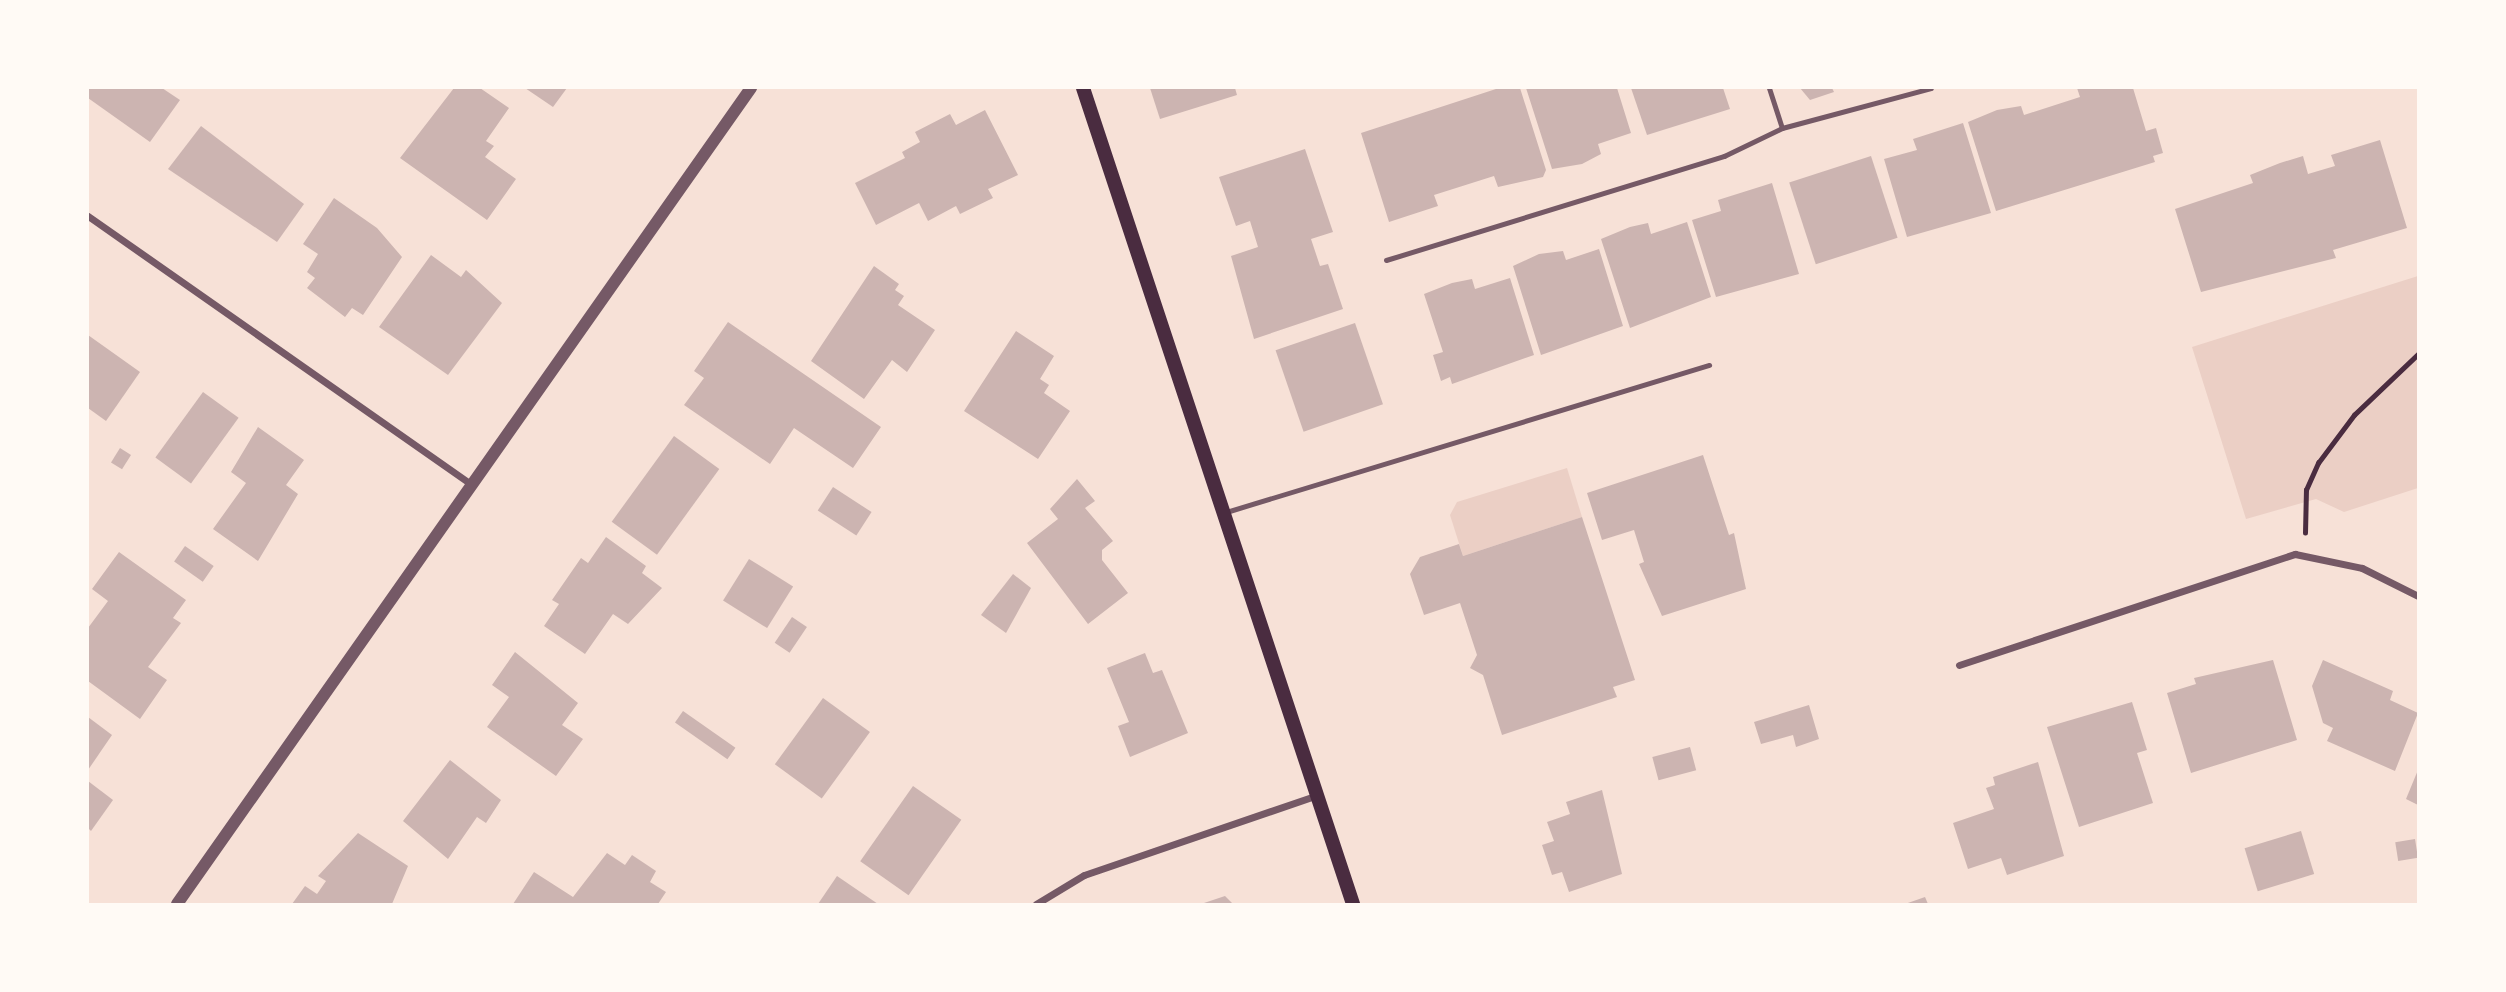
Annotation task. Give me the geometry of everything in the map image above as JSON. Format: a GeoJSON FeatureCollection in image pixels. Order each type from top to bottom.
{"type":"FeatureCollection","features":[{"type":"Feature","properties":{"kind":"main road"},"geometry":{"type":"LineString","coordinates":[[1083,88],[1226,512],[1353,905]]}},
{"type":"Feature","properties":{"kind":"street"},"geometry":{"type":"LineString","coordinates":[[177,905],[751,88]]}},
{"type":"Feature","properties":{"kind":"street"},"geometry":{"type":"LineString","coordinates":[[88,216],[472,485]]}},
{"type":"Feature","properties":{"kind":"street"},"geometry":{"type":"LineString","coordinates":[[1959,665],[2295,554],[2362,568],[2418,596]]}},
{"type":"Feature","properties":{"kind":"street"},"geometry":{"type":"LineString","coordinates":[[1036,905],[1084,875],[1318,795]]}},
{"type":"Feature","properties":{"kind":"lane"},"geometry":{"type":"LineString","coordinates":[[1769,88],[1782,128]]}},
{"type":"Feature","properties":{"kind":"lane"},"geometry":{"type":"LineString","coordinates":[[1386,260],[1724,156],[1782,128],[1931,88]]}},
{"type":"Feature","properties":{"kind":"lane"},"geometry":{"type":"LineString","coordinates":[[1226,512],[1709,365]]}},
{"type":"Feature","properties":{"kind":"path"},"geometry":{"type":"LineString","coordinates":[[2311,557],[2302,516],[2318,463],[2354,415],[2418,354]]}},
{"type":"Feature","properties":{"kind":"shaded area"},"geometry":{"type":"Polygon","coordinates":[[[2418,276],[2418,488],[2344,512],[2316,499],[2246,519],[2192,347],[2418,276]]]}},
{"type":"Feature","properties":{"kind":"shaded area"},"geometry":{"type":"Polygon","coordinates":[[[1567,468],[1582,517],[1463,556],[1450,515],[1457,502],[1567,468]]]}},
{"type":"Feature","properties":{"kind":"building"},"geometry":{"type":"Polygon","coordinates":[[[88,88],[162,88],[180,100],[150,142],[88,98],[88,88]]]}},
{"type":"Feature","properties":{"kind":"building"},"geometry":{"type":"Polygon","coordinates":[[[454,88],[480,88],[509,108],[486,141],[494,146],[485,157],[516,179],[487,220],[400,158],[454,88]]]}},
{"type":"Feature","properties":{"kind":"building"},"geometry":{"type":"Polygon","coordinates":[[[525,88],[567,88],[553,107],[525,88]]]}},
{"type":"Feature","properties":{"kind":"building"},"geometry":{"type":"Polygon","coordinates":[[[1150,88],[1235,88],[1237,95],[1160,119],[1150,88]]]}},
{"type":"Feature","properties":{"kind":"building"},"geometry":{"type":"Polygon","coordinates":[[[1499,88],[1520,88],[1546,170],[1543,177],[1498,187],[1494,176],[1434,195],[1438,206],[1389,222],[1361,133],[1499,88]]]}},
{"type":"Feature","properties":{"kind":"building"},"geometry":{"type":"Polygon","coordinates":[[[1526,88],[1617,88],[1631,133],[1598,144],[1601,154],[1582,164],[1552,169],[1526,88]]]}},
{"type":"Feature","properties":{"kind":"building"},"geometry":{"type":"Polygon","coordinates":[[[1631,88],[1723,88],[1730,109],[1647,135],[1631,88]]]}},
{"type":"Feature","properties":{"kind":"building"},"geometry":{"type":"Polygon","coordinates":[[[1800,88],[1832,88],[1834,92],[1810,100],[1800,88]]]}},
{"type":"Feature","properties":{"kind":"building"},"geometry":{"type":"Polygon","coordinates":[[[2077,88],[2133,88],[2146,131],[2156,128],[2163,153],[2153,156],[2155,162],[1996,211],[1968,122],[1997,110],[2021,106],[2024,115],[2080,97],[2077,88]]]}},
{"type":"Feature","properties":{"kind":"building"},"geometry":{"type":"Polygon","coordinates":[[[985,110],[1018,175],[988,189],[993,198],[960,214],[956,206],[928,221],[919,203],[876,225],[855,183],[905,158],[902,152],[920,142],[915,132],[950,114],[956,125],[985,110]]]}},
{"type":"Feature","properties":{"kind":"building"},"geometry":{"type":"Polygon","coordinates":[[[1963,123],[1991,213],[1907,237],[1884,159],[1917,150],[1913,139],[1963,123]]]}},
{"type":"Feature","properties":{"kind":"building"},"geometry":{"type":"Polygon","coordinates":[[[201,126],[304,204],[277,242],[168,169],[201,126]]]}},
{"type":"Feature","properties":{"kind":"building"},"geometry":{"type":"Polygon","coordinates":[[[2380,140],[2407,228],[2333,250],[2336,258],[2201,292],[2175,209],[2253,183],[2250,175],[2303,156],[2308,174],[2335,166],[2331,155],[2380,140]]]}},
{"type":"Feature","properties":{"kind":"building"},"geometry":{"type":"Polygon","coordinates":[[[1305,149],[1333,232],[1311,239],[1320,266],[1328,264],[1343,309],[1254,339],[1231,256],[1258,247],[1250,221],[1236,226],[1219,177],[1305,149]]]}},
{"type":"Feature","properties":{"kind":"building"},"geometry":{"type":"Polygon","coordinates":[[[1871,156],[1898,238],[1816,264],[1789,183],[1871,156]]]}},
{"type":"Feature","properties":{"kind":"building"},"geometry":{"type":"Polygon","coordinates":[[[1772,183],[1799,274],[1716,297],[1692,220],[1721,211],[1718,200],[1772,183]]]}},
{"type":"Feature","properties":{"kind":"building"},"geometry":{"type":"Polygon","coordinates":[[[334,198],[377,228],[402,257],[363,315],[352,308],[345,317],[307,288],[315,278],[307,272],[318,254],[303,244],[334,198]]]}},
{"type":"Feature","properties":{"kind":"building"},"geometry":{"type":"Polygon","coordinates":[[[1687,222],[1711,297],[1630,328],[1601,239],[1648,223],[1651,234],[1687,222]]]}},
{"type":"Feature","properties":{"kind":"building"},"geometry":{"type":"Polygon","coordinates":[[[1599,249],[1623,326],[1541,355],[1513,266],[1539,254],[1563,251],[1566,260],[1599,249]]]}},
{"type":"Feature","properties":{"kind":"building"},"geometry":{"type":"Polygon","coordinates":[[[431,255],[461,277],[466,270],[502,303],[448,375],[379,327],[431,255]]]}},
{"type":"Feature","properties":{"kind":"building"},"geometry":{"type":"Polygon","coordinates":[[[874,266],[899,284],[895,290],[904,296],[898,305],[935,330],[907,372],[892,360],[864,399],[811,361],[874,266]]]}},
{"type":"Feature","properties":{"kind":"building"},"geometry":{"type":"Polygon","coordinates":[[[1510,278],[1534,355],[1452,384],[1450,377],[1441,381],[1433,355],[1443,352],[1424,294],[1452,283],[1472,279],[1475,289],[1510,278]]]}},
{"type":"Feature","properties":{"kind":"building"},"geometry":{"type":"Polygon","coordinates":[[[728,322],[881,427],[853,468],[794,428],[770,464],[684,405],[704,378],[694,371],[728,322]]]}},
{"type":"Feature","properties":{"kind":"building"},"geometry":{"type":"Polygon","coordinates":[[[1355,323],[1383,404],[1304,432],[1276,350],[1355,323]]]}},
{"type":"Feature","properties":{"kind":"building"},"geometry":{"type":"Polygon","coordinates":[[[1016,331],[1054,356],[1040,379],[1049,385],[1044,393],[1070,411],[1038,459],[964,411],[1016,331]]]}},
{"type":"Feature","properties":{"kind":"building"},"geometry":{"type":"Polygon","coordinates":[[[88,335],[140,372],[106,421],[88,408],[88,335]]]}},
{"type":"Feature","properties":{"kind":"building"},"geometry":{"type":"Polygon","coordinates":[[[203,392],[239,418],[191,483],[155,458],[203,392]]]}},
{"type":"Feature","properties":{"kind":"building"},"geometry":{"type":"Polygon","coordinates":[[[258,427],[304,460],[286,485],[298,494],[258,561],[213,529],[246,483],[231,472],[258,427]]]}},
{"type":"Feature","properties":{"kind":"building"},"geometry":{"type":"Polygon","coordinates":[[[674,436],[719,469],[657,555],[612,522],[674,436]]]}},
{"type":"Feature","properties":{"kind":"building"},"geometry":{"type":"Polygon","coordinates":[[[120,448],[131,455],[122,469],[111,462],[120,448]]]}},
{"type":"Feature","properties":{"kind":"building"},"geometry":{"type":"Polygon","coordinates":[[[1703,455],[1729,535],[1734,533],[1746,589],[1662,616],[1639,564],[1644,562],[1634,530],[1602,540],[1587,493],[1703,455]]]}},
{"type":"Feature","properties":{"kind":"building"},"geometry":{"type":"Polygon","coordinates":[[[1077,479],[1095,501],[1085,508],[1113,541],[1102,550],[1102,560],[1128,593],[1088,624],[1027,543],[1058,519],[1050,509],[1077,479]]]}},
{"type":"Feature","properties":{"kind":"building"},"geometry":{"type":"Polygon","coordinates":[[[833,487],[872,512],[856,536],[818,510],[833,487]]]}},
{"type":"Feature","properties":{"kind":"building"},"geometry":{"type":"Polygon","coordinates":[[[1582,517],[1635,680],[1613,687],[1617,697],[1502,735],[1483,675],[1470,668],[1477,655],[1460,603],[1424,615],[1410,574],[1420,557],[1459,544],[1463,556],[1582,517]]]}},
{"type":"Feature","properties":{"kind":"building"},"geometry":{"type":"Polygon","coordinates":[[[606,537],[646,566],[642,573],[662,588],[628,624],[613,614],[585,654],[544,626],[559,604],[552,600],[581,558],[588,563],[606,537]]]}},
{"type":"Feature","properties":{"kind":"building"},"geometry":{"type":"Polygon","coordinates":[[[185,546],[214,566],[203,582],[174,562],[185,546]]]}},
{"type":"Feature","properties":{"kind":"building"},"geometry":{"type":"Polygon","coordinates":[[[119,552],[186,600],[173,618],[181,623],[148,667],[167,680],[140,719],[88,681],[88,628],[108,601],[92,589],[119,552]]]}},
{"type":"Feature","properties":{"kind":"building"},"geometry":{"type":"Polygon","coordinates":[[[749,559],[793,587],[767,628],[723,601],[749,559]]]}},
{"type":"Feature","properties":{"kind":"building"},"geometry":{"type":"Polygon","coordinates":[[[1013,574],[1031,588],[1006,633],[981,615],[1013,574]]]}},
{"type":"Feature","properties":{"kind":"building"},"geometry":{"type":"Polygon","coordinates":[[[792,617],[807,627],[790,653],[775,643],[792,617]]]}},
{"type":"Feature","properties":{"kind":"building"},"geometry":{"type":"Polygon","coordinates":[[[515,652],[578,703],[562,725],[583,739],[556,776],[487,727],[509,697],[492,685],[515,652]]]}},
{"type":"Feature","properties":{"kind":"building"},"geometry":{"type":"Polygon","coordinates":[[[1145,653],[1153,673],[1162,670],[1188,733],[1130,757],[1118,726],[1129,722],[1107,668],[1145,653]]]}},
{"type":"Feature","properties":{"kind":"building"},"geometry":{"type":"Polygon","coordinates":[[[2273,660],[2297,740],[2191,773],[2167,693],[2196,684],[2194,678],[2273,660]]]}},
{"type":"Feature","properties":{"kind":"building"},"geometry":{"type":"Polygon","coordinates":[[[2323,660],[2393,691],[2390,700],[2418,713],[2395,771],[2327,741],[2333,728],[2323,723],[2312,686],[2323,660]]]}},
{"type":"Feature","properties":{"kind":"building"},"geometry":{"type":"Polygon","coordinates":[[[823,698],[870,732],[822,798],[775,764],[823,698]]]}},
{"type":"Feature","properties":{"kind":"building"},"geometry":{"type":"Polygon","coordinates":[[[2132,702],[2147,750],[2137,753],[2153,803],[2079,827],[2047,727],[2132,702]]]}},
{"type":"Feature","properties":{"kind":"building"},"geometry":{"type":"Polygon","coordinates":[[[1809,705],[1819,739],[1796,747],[1793,735],[1761,744],[1754,722],[1809,705]]]}},
{"type":"Feature","properties":{"kind":"building"},"geometry":{"type":"Polygon","coordinates":[[[683,711],[735,748],[727,759],[675,722],[683,711]]]}},
{"type":"Feature","properties":{"kind":"building"},"geometry":{"type":"Polygon","coordinates":[[[88,717],[112,735],[88,770],[88,717]]]}},
{"type":"Feature","properties":{"kind":"building"},"geometry":{"type":"Polygon","coordinates":[[[1690,747],[1696,770],[1659,780],[1652,757],[1690,747]]]}},
{"type":"Feature","properties":{"kind":"building"},"geometry":{"type":"Polygon","coordinates":[[[450,760],[501,800],[486,823],[477,817],[448,859],[403,821],[450,760]]]}},
{"type":"Feature","properties":{"kind":"building"},"geometry":{"type":"Polygon","coordinates":[[[2038,762],[2064,856],[2007,875],[2001,858],[1968,869],[1953,823],[1994,809],[1986,788],[1995,785],[1993,777],[2038,762]]]}},
{"type":"Feature","properties":{"kind":"building"},"geometry":{"type":"Polygon","coordinates":[[[2418,770],[2418,805],[2406,799],[2418,770]]]}},
{"type":"Feature","properties":{"kind":"building"},"geometry":{"type":"Polygon","coordinates":[[[88,781],[113,800],[91,831],[88,828],[88,781]]]}},
{"type":"Feature","properties":{"kind":"building"},"geometry":{"type":"Polygon","coordinates":[[[913,786],[961,820],[909,895],[860,861],[913,786]]]}},
{"type":"Feature","properties":{"kind":"building"},"geometry":{"type":"Polygon","coordinates":[[[1602,790],[1622,874],[1569,892],[1562,872],[1552,875],[1542,845],[1554,841],[1547,822],[1570,814],[1566,802],[1602,790]]]}},
{"type":"Feature","properties":{"kind":"building"},"geometry":{"type":"Polygon","coordinates":[[[2301,831],[2314,874],[2258,891],[2245,848],[2301,831]]]}},
{"type":"Feature","properties":{"kind":"building"},"geometry":{"type":"Polygon","coordinates":[[[358,833],[408,866],[392,904],[292,904],[305,886],[317,894],[326,881],[318,876],[358,833]]]}},
{"type":"Feature","properties":{"kind":"building"},"geometry":{"type":"Polygon","coordinates":[[[2415,839],[2418,858],[2398,861],[2395,842],[2415,839]]]}},
{"type":"Feature","properties":{"kind":"building"},"geometry":{"type":"Polygon","coordinates":[[[607,853],[625,865],[632,855],[656,871],[650,882],[666,892],[658,904],[513,904],[534,872],[573,897],[607,853]]]}},
{"type":"Feature","properties":{"kind":"building"},"geometry":{"type":"Polygon","coordinates":[[[837,876],[878,904],[818,904],[837,876]]]}},
{"type":"Feature","properties":{"kind":"building"},"geometry":{"type":"Polygon","coordinates":[[[1225,896],[1233,904],[1201,904],[1225,896]]]}},
{"type":"Feature","properties":{"kind":"building"},"geometry":{"type":"Polygon","coordinates":[[[1925,897],[1928,904],[1905,904],[1925,897]]]}}]}
